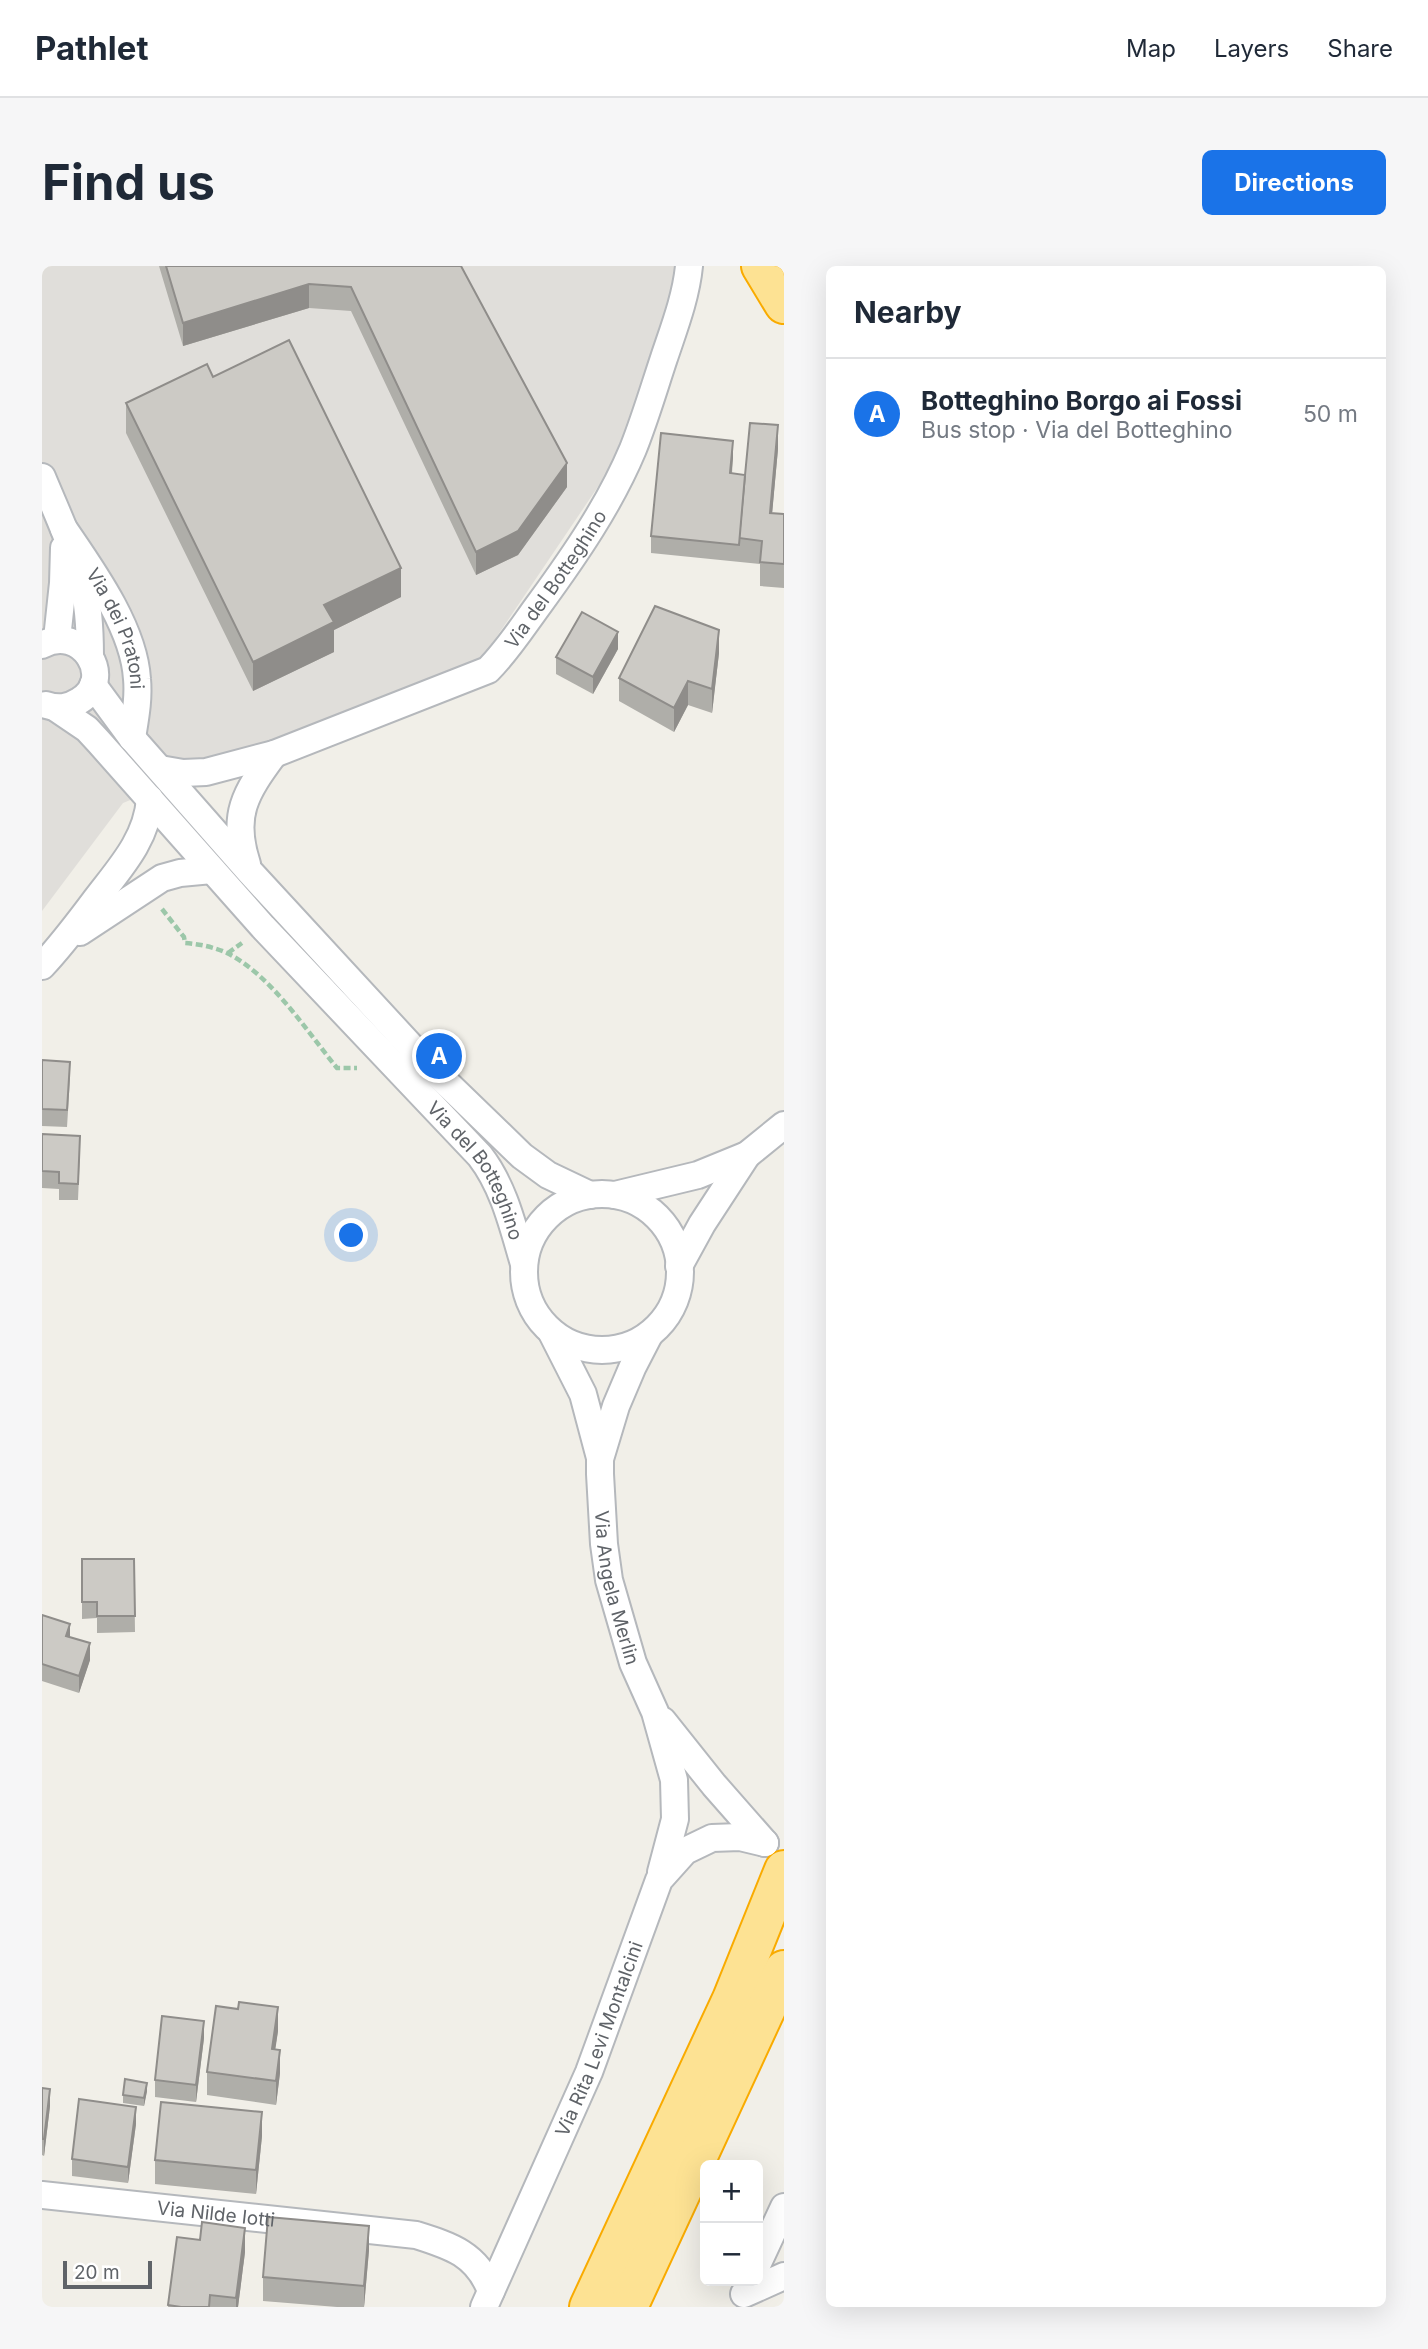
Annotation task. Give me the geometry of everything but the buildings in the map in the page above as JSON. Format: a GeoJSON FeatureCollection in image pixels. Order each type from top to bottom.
{"type":"FeatureCollection","features":[{"type":"Feature","properties":{"kind":"highway"},"geometry":{"type":"LineString","coordinates":[[761,266],[784,304]]}},
{"type":"Feature","properties":{"kind":"highway"},"geometry":{"type":"LineString","coordinates":[[589,2307],[732,1999],[775,1856]]}},
{"type":"Feature","properties":{"kind":"highway"},"geometry":{"type":"LineString","coordinates":[[628,2307],[757,2031],[781,1969]]}},
{"type":"Feature","properties":{"kind":"street","name":"Via del Botteghino"},"geometry":{"type":"LineString","coordinates":[[160,769],[183,773],[206,772],[274,754],[488,670],[500,658],[597,519],[633,450],[680,308],[689,266]]}},
{"type":"Feature","properties":{"kind":"street","name":"Via dei Pratoni"},"geometry":{"type":"LineString","coordinates":[[42,477],[83,582],[88,610],[90,657],[94,668],[93,685],[82,699],[71,706],[49,705]]}},
{"type":"Feature","properties":{"kind":"street","name":"Via dei Pratoni"},"geometry":{"type":"LineString","coordinates":[[64,528],[64,583],[49,642],[75,643],[90,657]]}},
{"type":"Feature","properties":{"kind":"street","name":"Via dei Pratoni"},"geometry":{"type":"LineString","coordinates":[[64,528],[101,583],[131,651],[138,688],[132,738]]}},
{"type":"Feature","properties":{"kind":"street","name":"Via del Botteghino"},"geometry":{"type":"LineString","coordinates":[[93,685],[132,738],[250,872],[429,1066],[482,1119],[522,1156],[548,1175],[602,1195],[640,1204],[659,1219],[675,1246],[679,1266],[680,1279],[667,1316],[649,1335],[626,1347],[601,1351],[575,1346],[552,1333],[543,1324],[530,1302],[524,1264],[529,1244],[539,1226],[560,1206],[602,1195],[653,1188],[698,1175],[747,1155],[784,1125]]}},
{"type":"Feature","properties":{"kind":"street","name":"Via del Botteghino"},"geometry":{"type":"LineString","coordinates":[[49,705],[87,729],[212,870],[480,1156],[493,1175],[504,1200],[524,1264]]}},
{"type":"Feature","properties":{"kind":"street","name":"Via del Botteghino"},"geometry":{"type":"LineString","coordinates":[[250,872],[241,843],[240,815],[253,782],[274,754]]}},
{"type":"Feature","properties":{"kind":"street"},"geometry":{"type":"LineString","coordinates":[[42,966],[135,847],[148,818],[150,799]]}},
{"type":"Feature","properties":{"kind":"street"},"geometry":{"type":"LineString","coordinates":[[61,945],[162,878],[212,870]]}},
{"type":"Feature","properties":{"kind":"street","name":"Via del Botteghino"},"geometry":{"type":"LineString","coordinates":[[679,1266],[702,1224],[747,1155]]}},
{"type":"Feature","properties":{"kind":"street","name":"Via Angela Merlin"},"geometry":{"type":"LineString","coordinates":[[552,1333],[583,1394],[600,1459],[601,1511],[609,1580],[633,1663],[655,1712],[674,1780],[676,1801],[673,1831],[659,1880]]}},
{"type":"Feature","properties":{"kind":"street","name":"Via Angela Merlin"},"geometry":{"type":"LineString","coordinates":[[600,1459],[616,1406],[649,1335]]}},
{"type":"Feature","properties":{"kind":"street","name":"Via Angela Merlin"},"geometry":{"type":"LineString","coordinates":[[655,1712],[775,1856]]}},
{"type":"Feature","properties":{"kind":"street","name":"Via Rita Levi Montalcini"},"geometry":{"type":"LineString","coordinates":[[487,2299],[589,2071],[659,1880],[685,1850],[712,1838],[740,1837],[775,1856]]}},
{"type":"Feature","properties":{"kind":"street","name":"Via Nilde Iotti"},"geometry":{"type":"LineString","coordinates":[[42,2195],[416,2235],[465,2255],[485,2274],[487,2299]]}},
{"type":"Feature","properties":{"kind":"street"},"geometry":{"type":"LineString","coordinates":[[763,2252],[784,2207]]}},
{"type":"Feature","properties":{"kind":"street"},"geometry":{"type":"LineString","coordinates":[[744,2294],[784,2276]]}},
{"type":"Feature","properties":{"kind":"path"},"geometry":{"type":"LineString","coordinates":[[160,907],[184,937],[185,943],[204,945],[228,953],[258,975],[337,1068],[366,1068]]}},
{"type":"Feature","properties":{"kind":"shaded area"},"geometry":{"type":"Polygon","coordinates":[[[42,266],[686,266],[616,460],[483,657],[123,803],[42,911],[42,266]]]}},
{"type":"Feature","properties":{"kind":"place","name":"Botteghino Borgo ai Fossi"},"geometry":{"type":"Point","coordinates":[439,1056]}}]}
